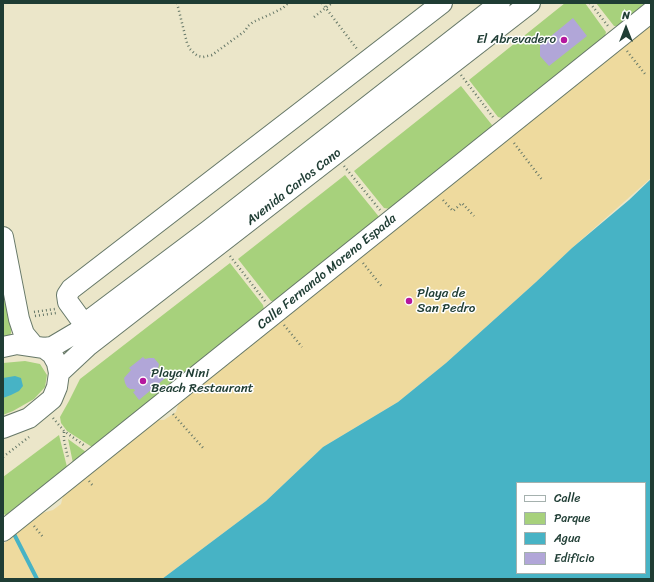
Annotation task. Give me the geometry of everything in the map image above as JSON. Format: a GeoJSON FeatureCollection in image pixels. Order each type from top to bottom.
{"type":"FeatureCollection","features":[{"type":"Feature","properties":{"kind":"street"},"geometry":{"type":"LineString","coordinates":[[84,324],[68,302],[67,295],[71,289],[442,3]]}},
{"type":"Feature","properties":{"kind":"street","name":"Avenida Carlos Cano"},"geometry":{"type":"LineString","coordinates":[[39,347],[52,347],[79,331],[84,324],[208,230],[500,3]]}},
{"type":"Feature","properties":{"kind":"street","name":"Avenida Carlos Cano"},"geometry":{"type":"LineString","coordinates":[[59,373],[89,345],[530,3]]}},
{"type":"Feature","properties":{"kind":"street","name":"Calle Fernando Moreno Espada"},"geometry":{"type":"LineString","coordinates":[[3,531],[651,12]]}},
{"type":"Feature","properties":{"kind":"street"},"geometry":{"type":"LineString","coordinates":[[3,237],[19,318],[24,334],[39,347],[52,354],[57,363],[59,373],[57,387],[52,399],[29,418],[3,428]]}},
{"type":"Feature","properties":{"kind":"street"},"geometry":{"type":"LineString","coordinates":[[3,347],[17,344],[39,347]]}},
{"type":"Feature","properties":{"kind":"path"},"geometry":{"type":"LineString","coordinates":[[177,3],[187,43],[195,54],[203,57],[212,55],[245,31],[253,22],[283,8],[288,3]]}},
{"type":"Feature","properties":{"kind":"path"},"geometry":{"type":"LineString","coordinates":[[322,3],[367,62]]}},
{"type":"Feature","properties":{"kind":"path"},"geometry":{"type":"LineString","coordinates":[[314,17],[332,3]]}},
{"type":"Feature","properties":{"kind":"path"},"geometry":{"type":"LineString","coordinates":[[452,64],[543,181]]}},
{"type":"Feature","properties":{"kind":"path"},"geometry":{"type":"LineString","coordinates":[[432,187],[453,211],[462,203],[474,216]]}},
{"type":"Feature","properties":{"kind":"path"},"geometry":{"type":"LineString","coordinates":[[220,244],[302,347]]}},
{"type":"Feature","properties":{"kind":"path"},"geometry":{"type":"LineString","coordinates":[[353,251],[383,288]]}},
{"type":"Feature","properties":{"kind":"path"},"geometry":{"type":"LineString","coordinates":[[19,318],[56,313]]}},
{"type":"Feature","properties":{"kind":"path"},"geometry":{"type":"LineString","coordinates":[[164,403],[204,449]]}},
{"type":"Feature","properties":{"kind":"path"},"geometry":{"type":"LineString","coordinates":[[47,421],[53,418],[64,431],[90,450],[96,457]]}},
{"type":"Feature","properties":{"kind":"path"},"geometry":{"type":"LineString","coordinates":[[64,431],[64,440],[70,466],[75,473]]}},
{"type":"Feature","properties":{"kind":"path"},"geometry":{"type":"LineString","coordinates":[[3,457],[31,435],[20,439]]}},
{"type":"Feature","properties":{"kind":"green space"},"geometry":{"type":"Polygon","coordinates":[[[565,3],[585,3],[606,32],[605,36],[502,118],[498,117],[469,80],[565,3]]]}},
{"type":"Feature","properties":{"kind":"green space"},"geometry":{"type":"Polygon","coordinates":[[[596,3],[648,3],[619,26],[614,26],[596,3]]]}},
{"type":"Feature","properties":{"kind":"green space"},"geometry":{"type":"Polygon","coordinates":[[[461,86],[492,125],[491,128],[390,209],[384,208],[354,171],[461,86]]]}},
{"type":"Feature","properties":{"kind":"green space"},"geometry":{"type":"Polygon","coordinates":[[[345,175],[380,218],[274,301],[271,301],[238,259],[345,175]]]}},
{"type":"Feature","properties":{"kind":"green space"},"geometry":{"type":"Polygon","coordinates":[[[230,263],[263,305],[264,309],[92,447],[67,431],[61,423],[60,417],[80,379],[230,263]]]}},
{"type":"Feature","properties":{"kind":"green space"},"geometry":{"type":"Polygon","coordinates":[[[3,293],[11,333],[9,337],[3,338],[3,293]]]}},
{"type":"Feature","properties":{"kind":"green space"},"geometry":{"type":"Polygon","coordinates":[[[25,361],[40,364],[47,375],[45,387],[34,399],[3,415],[3,363],[25,361]]]}},
{"type":"Feature","properties":{"kind":"green space"},"geometry":{"type":"Polygon","coordinates":[[[59,435],[67,467],[6,515],[3,514],[3,477],[59,435]]]}},
{"type":"Feature","properties":{"kind":"green space"},"geometry":{"type":"Polygon","coordinates":[[[68,439],[86,452],[73,463],[68,439]]]}},
{"type":"Feature","properties":{"kind":"sand","name":"Playa de San Pedro"},"geometry":{"type":"Polygon","coordinates":[[[651,23],[651,178],[446,363],[398,402],[323,447],[266,501],[162,579],[3,579],[3,544],[42,513],[53,510],[61,504],[63,496],[155,420],[164,420],[176,412],[179,401],[651,23]]]}},
{"type":"Feature","properties":{"kind":"water"},"geometry":{"type":"Polygon","coordinates":[[[651,179],[651,579],[162,579],[266,501],[323,447],[398,402],[446,363],[572,248],[629,200],[651,179]]]}},
{"type":"Feature","properties":{"kind":"water"},"geometry":{"type":"Polygon","coordinates":[[[15,376],[21,378],[23,386],[19,391],[3,398],[3,378],[15,376]]]}},
{"type":"Feature","properties":{"kind":"building","name":"El Abrevadero"},"geometry":{"type":"Polygon","coordinates":[[[573,18],[587,36],[549,66],[540,56],[540,45],[573,18]]]}},
{"type":"Feature","properties":{"kind":"building","name":"Playa Nini Beach Restaurant"},"geometry":{"type":"Polygon","coordinates":[[[143,357],[145,359],[154,358],[159,364],[158,370],[163,368],[169,375],[139,400],[133,392],[135,391],[134,389],[127,387],[124,378],[131,370],[129,368],[143,357]]]}},
{"type":"Feature","properties":{"kind":"waterway"},"geometry":{"type":"LineString","coordinates":[[13,532],[37,579]]}},
{"type":"Feature","properties":{"kind":"place","name":"El Abrevadero"},"geometry":{"type":"Point","coordinates":[564,40]}},
{"type":"Feature","properties":{"kind":"place","name":"Playa de San Pedro"},"geometry":{"type":"Point","coordinates":[409,301]}},
{"type":"Feature","properties":{"kind":"place","name":"Playa Nini Beach Restaurant"},"geometry":{"type":"Point","coordinates":[143,381]}}]}
